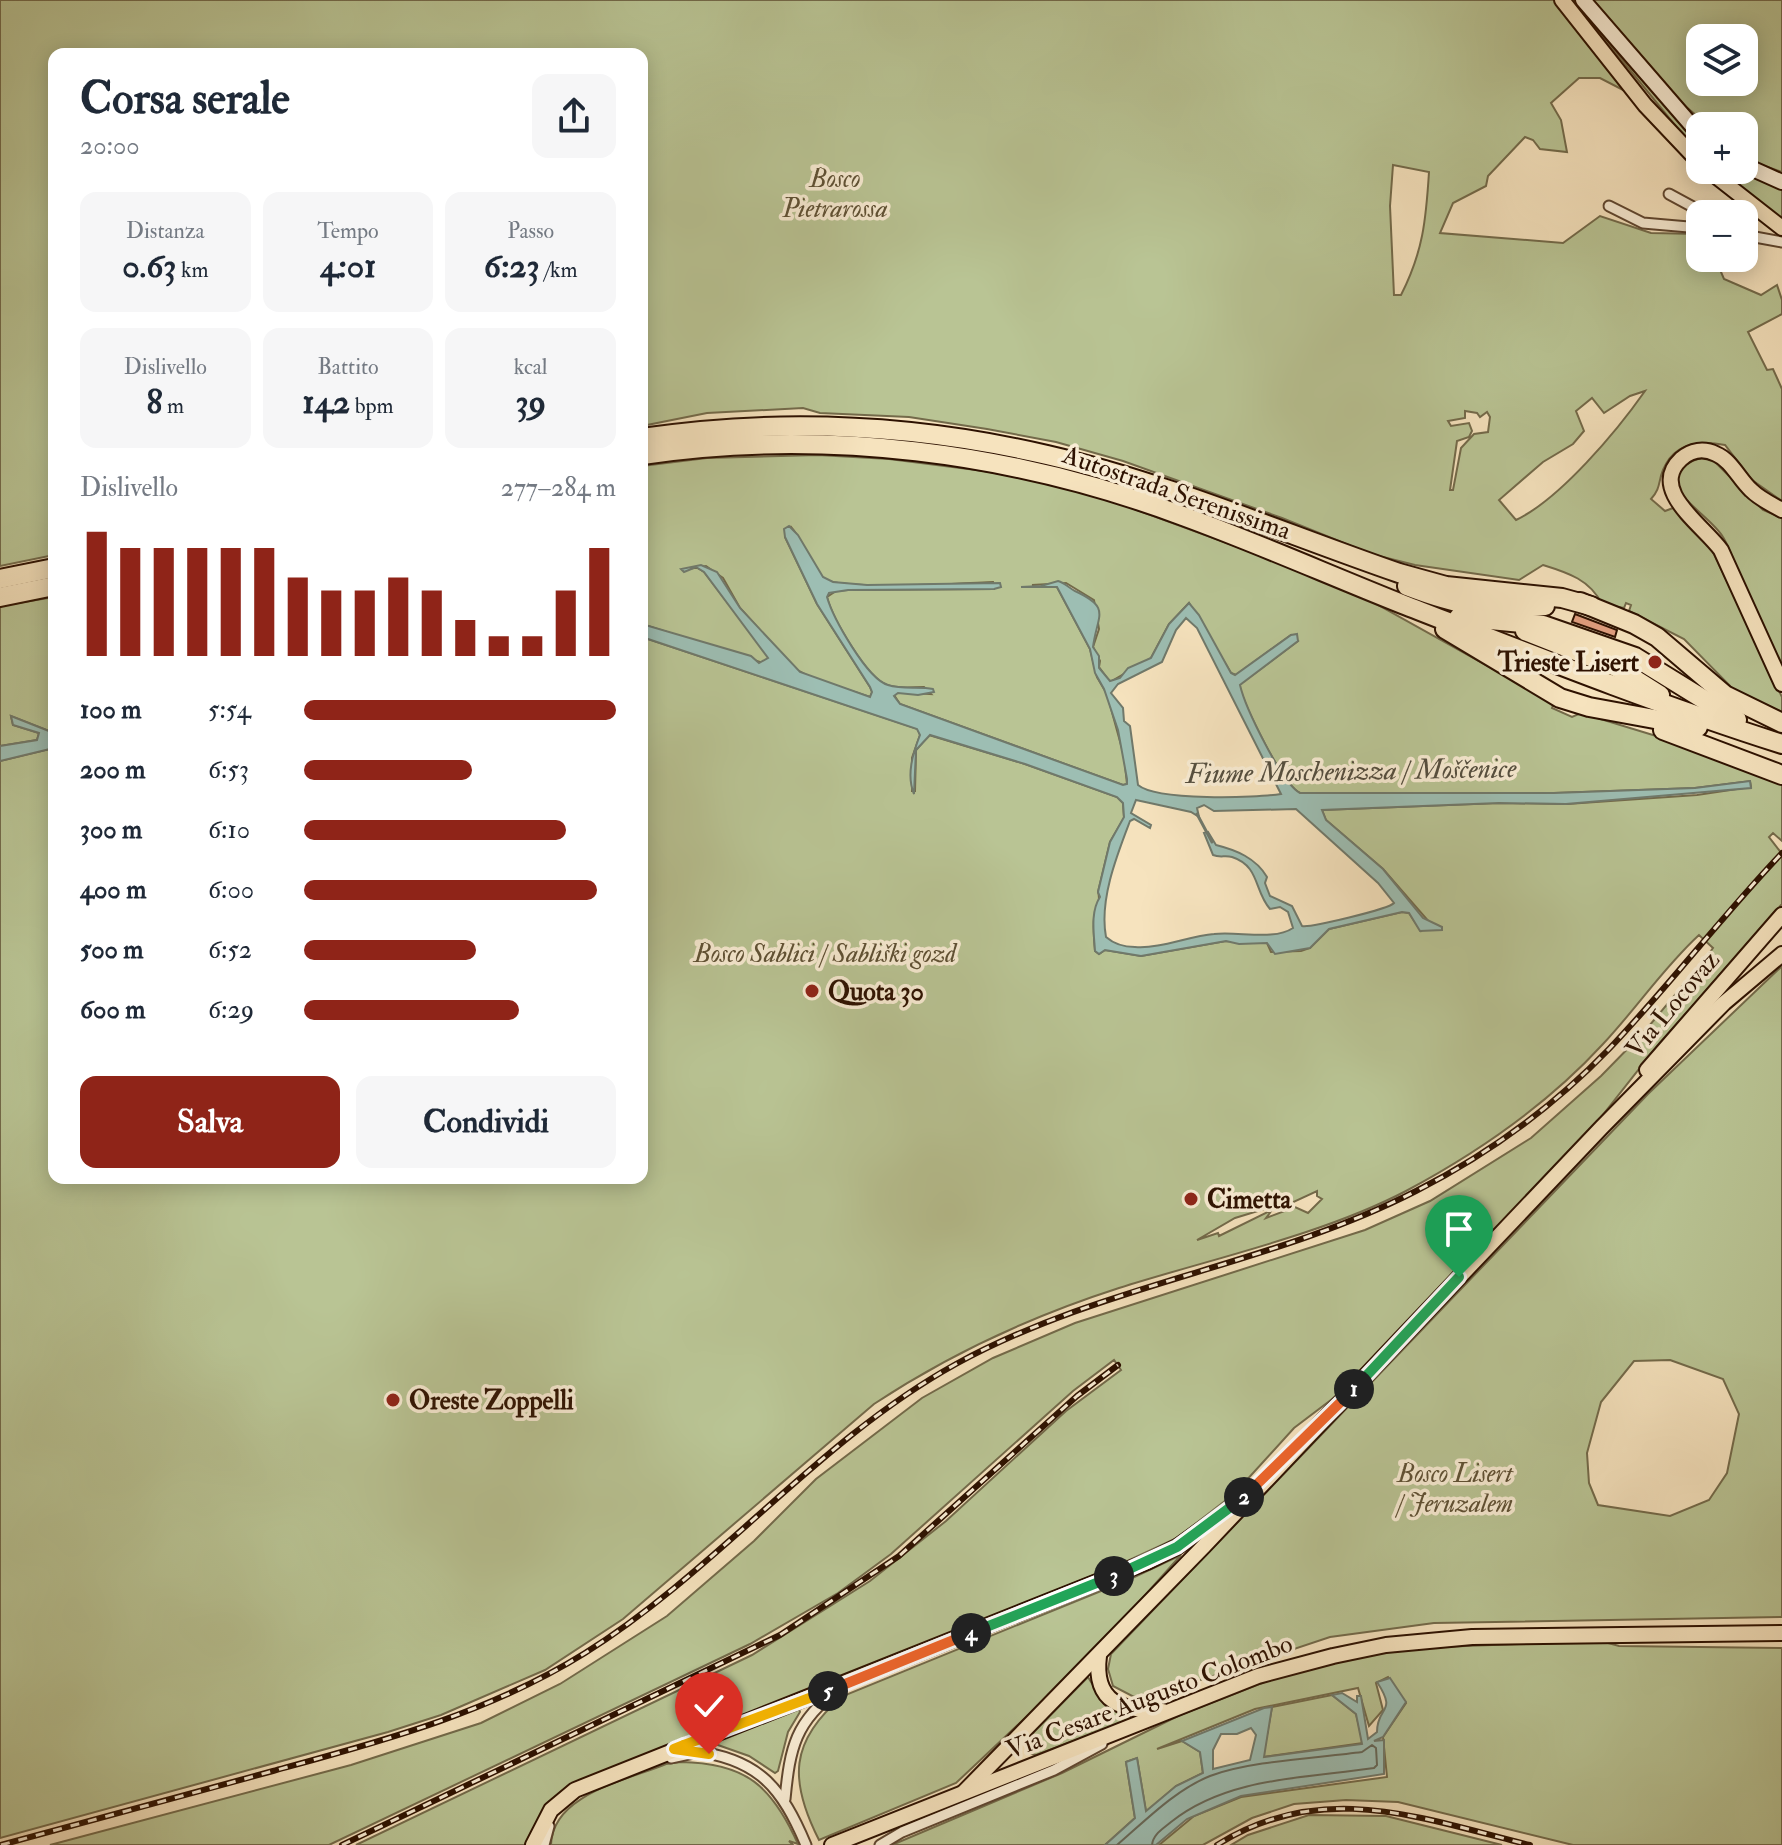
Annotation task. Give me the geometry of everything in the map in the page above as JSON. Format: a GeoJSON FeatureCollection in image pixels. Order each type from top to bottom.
{"type":"FeatureCollection","features":[{"type":"Feature","properties":{"kind":"highway","name":"Autostrada Serenissima"},"geometry":{"type":"LineString","coordinates":[[648,437],[751,426],[864,428],[930,433],[1048,455],[1118,474],[1446,586],[1562,598],[1591,606],[1657,637],[1725,695],[1782,723]]}},
{"type":"Feature","properties":{"kind":"highway","name":"Autostrada Serenissima"},"geometry":{"type":"LineString","coordinates":[[648,454],[703,448],[799,444],[877,448],[985,461],[1042,473],[1182,515],[1402,603]]}},
{"type":"Feature","properties":{"kind":"highway"},"geometry":{"type":"LineString","coordinates":[[0,579],[48,569]]}},
{"type":"Feature","properties":{"kind":"highway"},"geometry":{"type":"LineString","coordinates":[[0,597],[48,587]]}},
{"type":"Feature","properties":{"kind":"highway"},"geometry":{"type":"LineString","coordinates":[[1402,603],[1464,619],[1535,623],[1635,657],[1714,709],[1782,744]]}},
{"type":"Feature","properties":{"kind":"highway"},"geometry":{"type":"LineString","coordinates":[[1402,603],[1538,676],[1782,775]]}},
{"type":"Feature","properties":{"kind":"highway"},"geometry":{"type":"LineString","coordinates":[[1402,603],[1560,698],[1782,744]]}},
{"type":"Feature","properties":{"kind":"highway"},"geometry":{"type":"LineString","coordinates":[[1402,603],[1646,700],[1782,744]]}},
{"type":"Feature","properties":{"kind":"highway"},"geometry":{"type":"LineString","coordinates":[[1592,697],[1782,744]]}},
{"type":"Feature","properties":{"kind":"main road"},"geometry":{"type":"LineString","coordinates":[[1562,0],[1645,105],[1686,148]]}},
{"type":"Feature","properties":{"kind":"main road"},"geometry":{"type":"LineString","coordinates":[[1583,0],[1686,119]]}},
{"type":"Feature","properties":{"kind":"main road"},"geometry":{"type":"LineString","coordinates":[[1758,171],[1782,182]]}},
{"type":"Feature","properties":{"kind":"main road"},"geometry":{"type":"LineString","coordinates":[[1726,184],[1782,228]]}},
{"type":"Feature","properties":{"kind":"main road"},"geometry":{"type":"LineString","coordinates":[[1782,510],[1762,499],[1714,452],[1700,450],[1688,454],[1678,462],[1672,474],[1670,485],[1674,497],[1709,532],[1721,550],[1782,684]]}},
{"type":"Feature","properties":{"kind":"main road","name":"Via Locovaz"},"geometry":{"type":"LineString","coordinates":[[1602,1127],[1665,1048],[1782,915]]}},
{"type":"Feature","properties":{"kind":"main road","name":"Via Locovaz"},"geometry":{"type":"LineString","coordinates":[[964,1792],[1099,1656],[1602,1127],[1724,1003],[1782,954]]}},
{"type":"Feature","properties":{"kind":"main road","name":"Via Locovaz"},"geometry":{"type":"LineString","coordinates":[[533,1845],[551,1810],[562,1799],[674,1749],[846,1684],[1147,1562],[1204,1528],[1274,1470]]}},
{"type":"Feature","properties":{"kind":"main road","name":"Via Cesare Augusto Colombo"},"geometry":{"type":"LineString","coordinates":[[832,1845],[1290,1666],[1386,1645],[1472,1637],[1782,1633]]}},
{"type":"Feature","properties":{"kind":"main road"},"geometry":{"type":"LineString","coordinates":[[1099,1656],[1099,1681],[1110,1699],[1134,1710],[1172,1711]]}},
{"type":"Feature","properties":{"kind":"street"},"geometry":{"type":"LineString","coordinates":[[1669,194],[1686,203]]}},
{"type":"Feature","properties":{"kind":"street"},"geometry":{"type":"LineString","coordinates":[[1609,206],[1643,223],[1686,227]]}},
{"type":"Feature","properties":{"kind":"street"},"geometry":{"type":"LineString","coordinates":[[1758,238],[1782,242]]}},
{"type":"Feature","properties":{"kind":"street"},"geometry":{"type":"LineString","coordinates":[[785,1799],[789,1759],[800,1727],[818,1706],[846,1684]]}},
{"type":"Feature","properties":{"kind":"street"},"geometry":{"type":"LineString","coordinates":[[880,1845],[902,1832],[1054,1770],[1132,1727]]}},
{"type":"Feature","properties":{"kind":"street"},"geometry":{"type":"LineString","coordinates":[[674,1749],[699,1752],[747,1766],[785,1799],[806,1845]]}},
{"type":"Feature","properties":{"kind":"street"},"geometry":{"type":"LineString","coordinates":[[544,1845],[552,1819],[571,1799],[669,1759],[699,1752]]}},
{"type":"Feature","properties":{"kind":"green space","name":"Bosco Pietrarossa"},"geometry":{"type":"Polygon","coordinates":[[[0,0],[1554,0],[1629,93],[1600,78],[1579,78],[1551,103],[1561,120],[1567,152],[1540,149],[1533,140],[1525,137],[1488,176],[1486,186],[1453,203],[1440,233],[1563,243],[1600,216],[1651,233],[1686,234],[1686,272],[1721,272],[1724,279],[1761,295],[1777,285],[1782,314],[1748,332],[1767,370],[1773,369],[1782,389],[1782,501],[1752,480],[1725,445],[1706,443],[1689,446],[1674,454],[1663,470],[1651,499],[1665,511],[1673,508],[1712,550],[1782,697],[1782,712],[1735,691],[1684,639],[1629,611],[1631,605],[1626,603],[1624,608],[1602,604],[1578,578],[1543,565],[1519,580],[1415,565],[1371,554],[1282,518],[1123,461],[1056,442],[987,429],[909,417],[820,413],[803,408],[707,413],[648,425],[648,48],[48,48],[48,556],[0,566],[0,0]],[[1393,165],[1390,206],[1394,295],[1401,295],[1414,264],[1429,172],[1393,165]],[[1645,391],[1630,396],[1604,413],[1592,398],[1576,411],[1584,431],[1573,444],[1543,462],[1499,500],[1516,520],[1533,510],[1569,481],[1645,391]],[[1465,411],[1465,418],[1448,421],[1451,426],[1469,423],[1472,431],[1469,437],[1457,441],[1450,490],[1453,490],[1461,448],[1474,434],[1488,432],[1490,417],[1487,412],[1480,417],[1477,413],[1465,411]]]}},
{"type":"Feature","properties":{"kind":"green space"},"geometry":{"type":"Polygon","coordinates":[[[1573,0],[1686,127],[1686,139],[1573,0]]]}},
{"type":"Feature","properties":{"kind":"green space"},"geometry":{"type":"Polygon","coordinates":[[[1590,0],[1782,0],[1782,172],[1758,164],[1758,112],[1692,112],[1666,90],[1590,0]]]}},
{"type":"Feature","properties":{"kind":"green space"},"geometry":{"type":"Polygon","coordinates":[[[1758,179],[1782,189],[1782,219],[1758,200],[1737,184],[1758,184],[1758,179]]]}},
{"type":"Feature","properties":{"kind":"green space","name":"Bosco Sablici / Sabliški gozd"},"geometry":{"type":"Polygon","coordinates":[[[818,455],[889,459],[984,471],[1065,486],[1284,564],[1369,600],[1554,703],[1552,708],[1572,717],[1581,713],[1666,739],[1782,782],[1782,841],[1773,833],[1769,837],[1782,854],[1782,904],[1658,1045],[1594,1126],[1348,1387],[1294,1428],[1234,1494],[1177,1538],[1121,1564],[564,1790],[541,1815],[525,1845],[356,1845],[752,1655],[870,1581],[946,1521],[1066,1411],[1121,1370],[1114,1360],[1073,1391],[891,1554],[838,1593],[750,1644],[329,1845],[50,1845],[351,1765],[481,1723],[560,1684],[667,1616],[754,1541],[816,1479],[922,1398],[993,1358],[1075,1323],[1365,1230],[1430,1201],[1531,1138],[1601,1076],[1644,1032],[1705,959],[1713,948],[1699,935],[1615,1031],[1559,1087],[1511,1126],[1460,1160],[1406,1191],[1339,1221],[1087,1299],[993,1337],[933,1368],[874,1404],[623,1619],[545,1670],[441,1715],[388,1732],[0,1838],[0,761],[48,749],[48,1184],[648,1184],[648,639],[918,729],[920,735],[912,758],[912,791],[915,791],[916,750],[929,735],[1025,764],[1117,797],[1123,803],[1124,818],[1110,842],[1098,892],[1094,930],[1095,951],[1099,954],[1105,950],[1141,956],[1226,941],[1267,943],[1271,952],[1301,951],[1310,948],[1329,929],[1402,912],[1409,913],[1421,931],[1431,924],[1383,869],[1326,820],[1322,810],[1499,803],[1567,804],[1697,795],[1751,787],[1750,781],[1695,788],[1554,793],[1300,793],[1292,787],[1274,761],[1239,685],[1298,641],[1291,635],[1236,675],[1231,673],[1189,603],[1169,624],[1151,658],[1110,682],[1099,667],[1100,661],[1093,647],[1099,629],[1094,600],[1066,583],[1032,585],[1057,587],[1090,649],[1097,677],[1107,694],[1124,756],[1127,784],[1123,785],[900,704],[894,695],[898,692],[931,694],[924,687],[887,685],[869,671],[851,646],[827,597],[836,591],[848,590],[994,589],[993,582],[932,585],[836,583],[820,574],[791,527],[785,537],[817,604],[870,687],[870,697],[812,678],[795,669],[740,608],[723,578],[706,566],[697,568],[704,572],[766,653],[768,658],[763,663],[648,626],[648,465],[707,458],[818,455]],[[1317,1191],[1285,1206],[1281,1204],[1235,1218],[1197,1240],[1218,1233],[1219,1236],[1272,1210],[1266,1218],[1295,1207],[1308,1213],[1322,1199],[1317,1196],[1317,1191]]]}},
{"type":"Feature","properties":{"kind":"green space"},"geometry":{"type":"Polygon","coordinates":[[[1710,457],[1763,510],[1782,518],[1782,673],[1726,542],[1685,498],[1678,486],[1679,473],[1686,464],[1710,457]]]}},
{"type":"Feature","properties":{"kind":"green space"},"geometry":{"type":"Polygon","coordinates":[[[48,598],[48,731],[11,716],[13,725],[39,733],[37,740],[0,746],[0,606],[48,598]]]}},
{"type":"Feature","properties":{"kind":"green space","name":"Bosco Lisert / Jeruzalem"},"geometry":{"type":"Polygon","coordinates":[[[1782,966],[1782,1617],[1434,1623],[1330,1637],[1204,1679],[1134,1697],[1113,1686],[1108,1669],[1111,1654],[1648,1094],[1782,966]],[[1670,1360],[1634,1361],[1601,1402],[1587,1453],[1589,1483],[1598,1505],[1670,1516],[1709,1500],[1727,1473],[1739,1414],[1723,1379],[1670,1360]]]}},
{"type":"Feature","properties":{"kind":"green space"},"geometry":{"type":"Polygon","coordinates":[[[1181,1555],[1089,1658],[956,1783],[819,1840],[802,1799],[800,1763],[812,1729],[843,1696],[1128,1580],[1181,1555]]]}},
{"type":"Feature","properties":{"kind":"green space"},"geometry":{"type":"Polygon","coordinates":[[[1601,1641],[1619,1646],[1782,1648],[1782,1845],[1573,1845],[1398,1802],[1346,1800],[1294,1804],[1252,1818],[1203,1845],[1159,1845],[1194,1816],[1241,1797],[1387,1777],[1383,1737],[1406,1703],[1388,1677],[1376,1683],[1383,1710],[1369,1726],[1358,1688],[1255,1709],[1157,1749],[1182,1741],[1200,1752],[1203,1773],[1176,1786],[1146,1812],[1137,1758],[1126,1762],[1135,1818],[1105,1845],[892,1845],[1062,1773],[1180,1715],[1275,1678],[1385,1649],[1601,1641]]]}},
{"type":"Feature","properties":{"kind":"green space"},"geometry":{"type":"Polygon","coordinates":[[[1088,1677],[1099,1695],[1128,1714],[1130,1720],[1036,1755],[1031,1754],[1027,1743],[1029,1737],[1088,1677]]]}},
{"type":"Feature","properties":{"kind":"green space"},"geometry":{"type":"Polygon","coordinates":[[[1332,1695],[1356,1714],[1363,1743],[1263,1757],[1272,1707],[1332,1695]]]}},
{"type":"Feature","properties":{"kind":"green space"},"geometry":{"type":"Polygon","coordinates":[[[798,1706],[800,1712],[788,1732],[775,1773],[749,1756],[715,1744],[715,1741],[798,1706]]]}},
{"type":"Feature","properties":{"kind":"green space"},"geometry":{"type":"Polygon","coordinates":[[[681,1762],[723,1767],[754,1782],[778,1807],[798,1844],[789,1841],[793,1845],[551,1845],[555,1828],[564,1813],[578,1801],[613,1783],[666,1764],[681,1762]]]}},
{"type":"Feature","properties":{"kind":"green space"},"geometry":{"type":"Polygon","coordinates":[[[1309,1815],[1386,1816],[1502,1845],[1231,1845],[1248,1835],[1309,1815]]]}},
{"type":"Feature","properties":{"kind":"water"},"geometry":{"type":"Polygon","coordinates":[[[789,526],[798,535],[823,577],[833,582],[867,585],[1000,583],[1001,587],[994,589],[848,590],[829,593],[827,597],[852,647],[870,672],[888,685],[933,689],[934,692],[918,695],[898,693],[894,696],[900,704],[1123,785],[1127,784],[1127,779],[1118,730],[1095,673],[1090,649],[1057,587],[1021,587],[1058,581],[1094,602],[1099,620],[1093,647],[1099,656],[1099,668],[1110,681],[1120,678],[1128,668],[1151,658],[1169,624],[1189,603],[1235,675],[1291,635],[1297,634],[1298,641],[1240,685],[1274,761],[1292,787],[1300,793],[1554,793],[1695,788],[1750,781],[1751,788],[1566,804],[1499,803],[1322,810],[1326,820],[1383,869],[1423,918],[1442,927],[1442,930],[1420,931],[1409,913],[1402,912],[1329,929],[1310,948],[1275,954],[1267,943],[1226,941],[1141,956],[1105,950],[1099,954],[1095,951],[1094,916],[1110,842],[1124,817],[1123,803],[1117,797],[930,735],[916,750],[914,794],[911,772],[913,757],[920,735],[917,729],[648,639],[648,626],[751,656],[759,663],[768,658],[704,572],[696,567],[684,572],[681,569],[701,565],[717,572],[740,608],[800,672],[870,697],[870,687],[817,604],[784,529],[789,526]],[[1186,618],[1176,630],[1162,662],[1118,684],[1111,693],[1123,708],[1124,721],[1130,726],[1138,785],[1165,794],[1185,796],[1281,794],[1197,628],[1186,618]],[[1136,800],[1131,813],[1151,825],[1150,828],[1134,819],[1130,821],[1107,893],[1106,937],[1127,946],[1145,947],[1204,935],[1266,935],[1293,928],[1288,912],[1280,907],[1270,909],[1248,866],[1232,857],[1213,855],[1204,833],[1208,832],[1216,845],[1238,852],[1257,865],[1267,877],[1265,883],[1270,896],[1292,906],[1302,926],[1349,918],[1394,903],[1378,883],[1296,809],[1214,811],[1204,805],[1197,808],[1199,817],[1191,812],[1136,800]]]}},
{"type":"Feature","properties":{"kind":"water"},"geometry":{"type":"Polygon","coordinates":[[[11,716],[48,731],[48,749],[0,761],[0,746],[37,740],[39,733],[13,725],[11,716]]]}},
{"type":"Feature","properties":{"kind":"water"},"geometry":{"type":"Polygon","coordinates":[[[1390,1678],[1406,1702],[1383,1737],[1374,1741],[1384,1740],[1384,1774],[1241,1796],[1187,1819],[1156,1845],[1105,1845],[1135,1818],[1126,1762],[1137,1758],[1146,1811],[1176,1786],[1203,1773],[1200,1752],[1182,1741],[1264,1708],[1272,1707],[1264,1757],[1362,1744],[1356,1714],[1332,1695],[1342,1693],[1357,1702],[1357,1696],[1361,1696],[1368,1739],[1377,1732],[1386,1705],[1377,1682],[1390,1678]],[[1251,1728],[1237,1734],[1221,1734],[1213,1750],[1213,1769],[1250,1760],[1256,1735],[1251,1728]]]}},
{"type":"Feature","properties":{"kind":"building"},"geometry":{"type":"Polygon","coordinates":[[[1575,614],[1617,630],[1615,637],[1572,622],[1575,614]]]}},
{"type":"Feature","properties":{"kind":"waterway"},"geometry":{"type":"LineString","coordinates":[[1197,814],[1212,842]]}},
{"type":"Feature","properties":{"kind":"railway"},"geometry":{"type":"LineString","coordinates":[[1,1845],[354,1748],[434,1723],[511,1693],[585,1653],[634,1620],[858,1430],[956,1364],[1011,1337],[1069,1314],[1245,1258],[1360,1217],[1442,1177],[1494,1146],[1588,1070],[1782,853]]}},
{"type":"Feature","properties":{"kind":"railway"},"geometry":{"type":"LineString","coordinates":[[342,1845],[780,1635],[899,1556],[1077,1396],[1118,1365]]}},
{"type":"Feature","properties":{"kind":"railway"},"geometry":{"type":"LineString","coordinates":[[1217,1845],[1256,1825],[1295,1813],[1333,1809],[1372,1810],[1410,1816],[1530,1845]]}},
{"type":"Feature","properties":{"kind":"place","name":"Trieste Lisert"},"geometry":{"type":"Point","coordinates":[1655,662]}},
{"type":"Feature","properties":{"kind":"place","name":"Quota 30"},"geometry":{"type":"Point","coordinates":[812,991]}},
{"type":"Feature","properties":{"kind":"place","name":"Cimetta"},"geometry":{"type":"Point","coordinates":[1191,1199]}},
{"type":"Feature","properties":{"kind":"place","name":"Oreste Zoppelli"},"geometry":{"type":"Point","coordinates":[393,1400]}},
{"type":"Feature","properties":{"kind":"route"},"geometry":{"type":"LineString","coordinates":[[709,1754],[674,1749],[846,1684],[1177,1547],[1237,1503],[1274,1470],[1459,1277]]}},
{"type":"Feature","properties":{"kind":"water label","name":"Fiume Moschenizza / Moščenice"},"geometry":{"type":"Point","coordinates":[1351,770]}}]}
